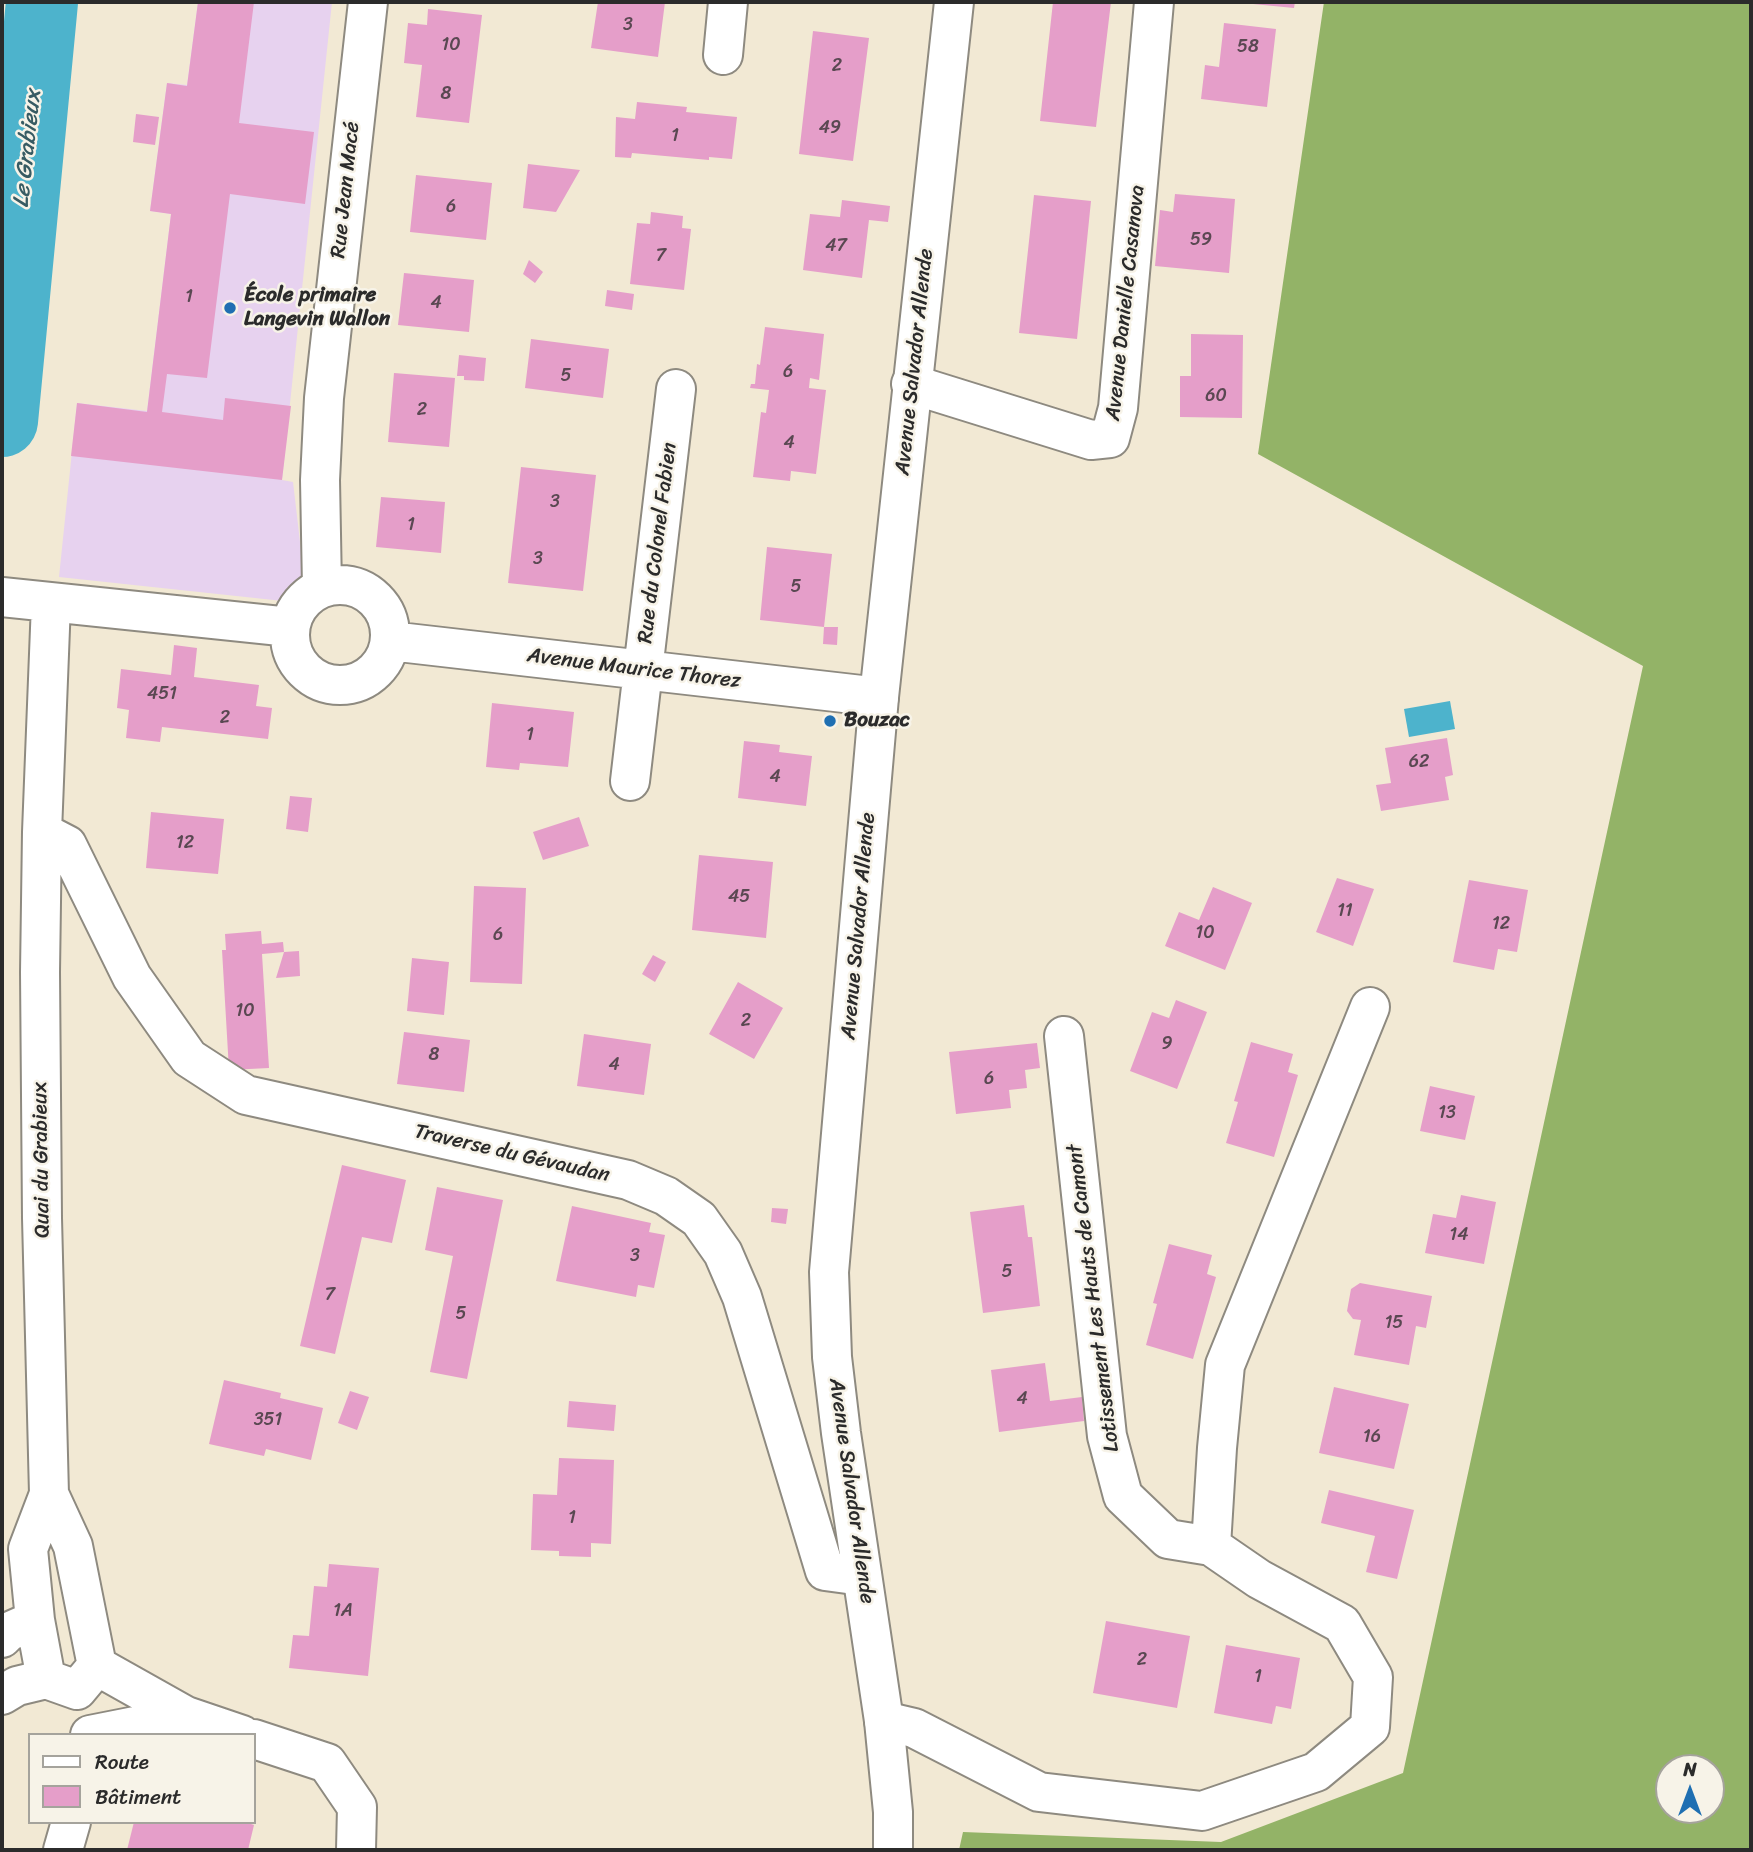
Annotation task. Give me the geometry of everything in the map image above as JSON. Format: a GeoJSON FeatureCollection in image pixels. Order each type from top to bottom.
{"type":"FeatureCollection","features":[{"type":"Feature","properties":{"kind":"street","name":"Rue Jean Macé"},"geometry":{"type":"LineString","coordinates":[[323,588],[320,480],[324,398],[368,2]]}},
{"type":"Feature","properties":{"kind":"street"},"geometry":{"type":"LineString","coordinates":[[723,55],[728,2]]}},
{"type":"Feature","properties":{"kind":"street","name":"Avenue Salvador Allende"},"geometry":{"type":"LineString","coordinates":[[893,1850],[893,1812],[884,1721],[832,1357],[829,1272],[879,697],[954,2]]}},
{"type":"Feature","properties":{"kind":"street","name":"Avenue Danielle Casanova"},"geometry":{"type":"LineString","coordinates":[[911,384],[1091,440],[1110,438],[1118,408],[1154,2]]}},
{"type":"Feature","properties":{"kind":"street","name":"Rue du Colonel Fabien"},"geometry":{"type":"LineString","coordinates":[[630,781],[676,389]]}},
{"type":"Feature","properties":{"kind":"street"},"geometry":{"type":"LineString","coordinates":[[339,585],[356,588],[371,596],[383,609],[389,624],[390,641],[386,657],[370,675],[349,685],[318,681],[305,671],[295,658],[290,643],[290,627],[301,603],[323,588],[339,585]]}},
{"type":"Feature","properties":{"kind":"street"},"geometry":{"type":"LineString","coordinates":[[27,600],[290,627]]}},
{"type":"Feature","properties":{"kind":"street","name":"Quai du Grabieux"},"geometry":{"type":"LineString","coordinates":[[27,600],[41,832],[42,1191],[49,1494],[28,1549],[35,1620],[73,1678]]}},
{"type":"Feature","properties":{"kind":"street","name":"Avenue Maurice Thorez"},"geometry":{"type":"LineString","coordinates":[[390,641],[879,697]]}},
{"type":"Feature","properties":{"kind":"street","name":"Traverse du Gévaudan"},"geometry":{"type":"LineString","coordinates":[[41,832],[67,845],[132,977],[189,1058],[246,1095],[628,1180],[666,1196],[699,1219],[723,1253],[741,1297],[824,1571],[862,1576]]}},
{"type":"Feature","properties":{"kind":"street"},"geometry":{"type":"LineString","coordinates":[[1211,1546],[1225,1365],[1370,1007]]}},
{"type":"Feature","properties":{"kind":"street","name":"Lotissement Les Hauts de Camont"},"geometry":{"type":"LineString","coordinates":[[884,1721],[914,1728],[1039,1792],[1202,1811],[1317,1772],[1370,1727],[1373,1677],[1342,1624],[1259,1579],[1211,1546],[1168,1539],[1123,1496],[1107,1436],[1064,1036]]}},
{"type":"Feature","properties":{"kind":"street"},"geometry":{"type":"LineString","coordinates":[[49,1494],[73,1546],[73,1678],[83,1733]]}},
{"type":"Feature","properties":{"kind":"street"},"geometry":{"type":"LineString","coordinates":[[2,1638],[8,1632],[35,1620]]}},
{"type":"Feature","properties":{"kind":"street"},"geometry":{"type":"LineString","coordinates":[[2,1695],[17,1686],[73,1678],[236,1733]]}},
{"type":"Feature","properties":{"kind":"street"},"geometry":{"type":"LineString","coordinates":[[100,1733],[186,1716]]}},
{"type":"Feature","properties":{"kind":"street"},"geometry":{"type":"LineString","coordinates":[[256,1740],[327,1763],[356,1807],[356,1850]]}},
{"type":"Feature","properties":{"kind":"street"},"geometry":{"type":"LineString","coordinates":[[63,1850],[70,1824]]}},
{"type":"Feature","properties":{"kind":"shaded area","name":"École primaire Langevin Wallon"},"geometry":{"type":"Polygon","coordinates":[[[198,2],[332,2],[282,480],[293,482],[304,576],[283,601],[59,577],[77,403],[147,411],[171,214],[150,211],[167,83],[187,85],[198,2]]]}},
{"type":"Feature","properties":{"kind":"green space"},"geometry":{"type":"Polygon","coordinates":[[[1324,2],[1751,2],[1751,1850],[959,1850],[963,1832],[1221,1842],[1403,1773],[1643,666],[1258,454],[1324,2]]]}},
{"type":"Feature","properties":{"kind":"water"},"geometry":{"type":"Polygon","coordinates":[[[1450,701],[1455,729],[1409,737],[1404,709],[1450,701]]]}},
{"type":"Feature","properties":{"kind":"building"},"geometry":{"type":"Polygon","coordinates":[[[198,2],[254,2],[239,123],[314,132],[305,204],[230,194],[207,378],[167,374],[162,412],[223,420],[225,398],[291,406],[282,480],[71,456],[77,403],[147,412],[171,214],[150,211],[167,83],[187,86],[198,2]]]}},
{"type":"Feature","properties":{"kind":"building"},"geometry":{"type":"Polygon","coordinates":[[[598,2],[665,2],[658,57],[591,48],[598,2]]]}},
{"type":"Feature","properties":{"kind":"building"},"geometry":{"type":"Polygon","coordinates":[[[1053,2],[1111,2],[1096,127],[1040,121],[1053,2]]]}},
{"type":"Feature","properties":{"kind":"building"},"geometry":{"type":"Polygon","coordinates":[[[1253,2],[1295,2],[1294,8],[1253,2]]]}},
{"type":"Feature","properties":{"kind":"building"},"geometry":{"type":"Polygon","coordinates":[[[428,9],[482,15],[469,123],[416,117],[422,65],[404,63],[408,23],[427,25],[428,9]]]}},
{"type":"Feature","properties":{"kind":"building"},"geometry":{"type":"Polygon","coordinates":[[[1224,23],[1276,29],[1267,107],[1201,99],[1205,65],[1219,67],[1224,23]]]}},
{"type":"Feature","properties":{"kind":"building"},"geometry":{"type":"Polygon","coordinates":[[[813,31],[869,38],[853,161],[799,154],[813,31]]]}},
{"type":"Feature","properties":{"kind":"building"},"geometry":{"type":"Polygon","coordinates":[[[637,102],[687,107],[686,112],[737,117],[732,159],[709,157],[709,160],[632,153],[631,158],[615,157],[616,117],[635,119],[637,102]]]}},
{"type":"Feature","properties":{"kind":"building"},"geometry":{"type":"Polygon","coordinates":[[[136,114],[159,117],[155,145],[133,142],[136,114]]]}},
{"type":"Feature","properties":{"kind":"building"},"geometry":{"type":"Polygon","coordinates":[[[528,164],[580,170],[556,212],[523,208],[528,164]]]}},
{"type":"Feature","properties":{"kind":"building"},"geometry":{"type":"Polygon","coordinates":[[[416,175],[492,183],[486,240],[410,232],[416,175]]]}},
{"type":"Feature","properties":{"kind":"building"},"geometry":{"type":"Polygon","coordinates":[[[1175,194],[1235,199],[1229,273],[1155,266],[1160,210],[1173,212],[1175,194]]]}},
{"type":"Feature","properties":{"kind":"building"},"geometry":{"type":"Polygon","coordinates":[[[1034,195],[1091,201],[1077,339],[1019,333],[1034,195]]]}},
{"type":"Feature","properties":{"kind":"building"},"geometry":{"type":"Polygon","coordinates":[[[842,200],[890,206],[888,222],[869,220],[862,278],[803,270],[810,214],[840,217],[842,200]]]}},
{"type":"Feature","properties":{"kind":"building"},"geometry":{"type":"Polygon","coordinates":[[[651,212],[683,216],[682,228],[691,229],[684,290],[630,284],[637,223],[650,224],[651,212]]]}},
{"type":"Feature","properties":{"kind":"building"},"geometry":{"type":"Polygon","coordinates":[[[529,260],[543,272],[535,283],[523,274],[529,260]]]}},
{"type":"Feature","properties":{"kind":"building"},"geometry":{"type":"Polygon","coordinates":[[[404,273],[474,280],[469,332],[398,325],[404,273]]]}},
{"type":"Feature","properties":{"kind":"building"},"geometry":{"type":"Polygon","coordinates":[[[607,290],[634,294],[632,310],[605,306],[607,290]]]}},
{"type":"Feature","properties":{"kind":"building"},"geometry":{"type":"Polygon","coordinates":[[[765,327],[824,334],[819,380],[810,378],[809,388],[826,390],[816,474],[791,471],[790,481],[753,477],[761,412],[766,413],[769,390],[750,388],[751,384],[755,384],[757,364],[760,365],[765,327]]]}},
{"type":"Feature","properties":{"kind":"building"},"geometry":{"type":"Polygon","coordinates":[[[1191,334],[1243,335],[1242,418],[1180,417],[1180,376],[1191,376],[1191,334]]]}},
{"type":"Feature","properties":{"kind":"building"},"geometry":{"type":"Polygon","coordinates":[[[531,339],[609,349],[603,398],[525,388],[531,339]]]}},
{"type":"Feature","properties":{"kind":"building"},"geometry":{"type":"Polygon","coordinates":[[[459,355],[486,358],[484,381],[464,380],[464,376],[457,376],[459,355]]]}},
{"type":"Feature","properties":{"kind":"building"},"geometry":{"type":"Polygon","coordinates":[[[394,373],[455,378],[449,447],[388,442],[394,373]]]}},
{"type":"Feature","properties":{"kind":"building"},"geometry":{"type":"Polygon","coordinates":[[[521,467],[596,475],[583,591],[508,583],[521,467]]]}},
{"type":"Feature","properties":{"kind":"building"},"geometry":{"type":"Polygon","coordinates":[[[381,497],[445,502],[441,553],[376,547],[381,497]]]}},
{"type":"Feature","properties":{"kind":"building"},"geometry":{"type":"Polygon","coordinates":[[[767,547],[832,554],[824,627],[760,620],[767,547]]]}},
{"type":"Feature","properties":{"kind":"building"},"geometry":{"type":"Polygon","coordinates":[[[824,627],[838,627],[837,645],[823,644],[824,627]]]}},
{"type":"Feature","properties":{"kind":"building"},"geometry":{"type":"Polygon","coordinates":[[[174,645],[197,648],[194,677],[259,685],[256,706],[272,708],[268,739],[162,727],[160,742],[126,738],[129,710],[117,708],[121,669],[171,675],[174,645]]]}},
{"type":"Feature","properties":{"kind":"building"},"geometry":{"type":"Polygon","coordinates":[[[492,703],[574,712],[568,767],[520,763],[519,770],[486,767],[492,703]]]}},
{"type":"Feature","properties":{"kind":"building"},"geometry":{"type":"Polygon","coordinates":[[[1447,738],[1453,775],[1445,777],[1449,800],[1381,811],[1376,785],[1391,783],[1385,748],[1447,738]]]}},
{"type":"Feature","properties":{"kind":"building"},"geometry":{"type":"Polygon","coordinates":[[[744,741],[780,745],[779,752],[812,756],[806,806],[738,798],[744,741]]]}},
{"type":"Feature","properties":{"kind":"building"},"geometry":{"type":"Polygon","coordinates":[[[290,796],[312,798],[308,832],[286,829],[290,796]]]}},
{"type":"Feature","properties":{"kind":"building"},"geometry":{"type":"Polygon","coordinates":[[[151,812],[224,819],[218,874],[146,868],[151,812]]]}},
{"type":"Feature","properties":{"kind":"building"},"geometry":{"type":"Polygon","coordinates":[[[579,817],[589,846],[543,860],[533,832],[579,817]]]}},
{"type":"Feature","properties":{"kind":"building"},"geometry":{"type":"Polygon","coordinates":[[[699,855],[773,862],[766,938],[692,930],[699,855]]]}},
{"type":"Feature","properties":{"kind":"building"},"geometry":{"type":"Polygon","coordinates":[[[1337,878],[1374,889],[1353,946],[1316,932],[1337,878]]]}},
{"type":"Feature","properties":{"kind":"building"},"geometry":{"type":"Polygon","coordinates":[[[1469,880],[1528,890],[1517,952],[1498,949],[1494,970],[1453,962],[1469,880]]]}},
{"type":"Feature","properties":{"kind":"building"},"geometry":{"type":"Polygon","coordinates":[[[474,886],[526,888],[522,984],[470,982],[474,886]]]}},
{"type":"Feature","properties":{"kind":"building"},"geometry":{"type":"Polygon","coordinates":[[[1213,887],[1252,903],[1225,970],[1165,946],[1179,912],[1199,920],[1213,887]]]}},
{"type":"Feature","properties":{"kind":"building"},"geometry":{"type":"Polygon","coordinates":[[[261,931],[262,944],[283,942],[284,952],[262,954],[269,1068],[229,1070],[222,950],[226,950],[225,934],[261,931]]]}},
{"type":"Feature","properties":{"kind":"building"},"geometry":{"type":"Polygon","coordinates":[[[299,951],[300,976],[276,978],[284,952],[299,951]]]}},
{"type":"Feature","properties":{"kind":"building"},"geometry":{"type":"Polygon","coordinates":[[[653,955],[666,962],[655,982],[642,974],[653,955]]]}},
{"type":"Feature","properties":{"kind":"building"},"geometry":{"type":"Polygon","coordinates":[[[412,958],[449,962],[444,1015],[407,1011],[412,958]]]}},
{"type":"Feature","properties":{"kind":"building"},"geometry":{"type":"Polygon","coordinates":[[[738,982],[783,1008],[754,1059],[709,1034],[738,982]]]}},
{"type":"Feature","properties":{"kind":"building"},"geometry":{"type":"Polygon","coordinates":[[[1176,1000],[1207,1012],[1177,1089],[1130,1071],[1152,1012],[1169,1018],[1176,1000]]]}},
{"type":"Feature","properties":{"kind":"building"},"geometry":{"type":"Polygon","coordinates":[[[404,1032],[470,1040],[464,1092],[397,1084],[404,1032]]]}},
{"type":"Feature","properties":{"kind":"building"},"geometry":{"type":"Polygon","coordinates":[[[584,1034],[651,1044],[644,1095],[577,1086],[584,1034]]]}},
{"type":"Feature","properties":{"kind":"building"},"geometry":{"type":"Polygon","coordinates":[[[1251,1042],[1293,1054],[1288,1072],[1298,1075],[1274,1157],[1226,1143],[1238,1102],[1234,1101],[1251,1042]]]}},
{"type":"Feature","properties":{"kind":"building"},"geometry":{"type":"Polygon","coordinates":[[[1037,1043],[1040,1068],[1025,1070],[1027,1088],[1009,1090],[1011,1108],[956,1114],[949,1052],[1037,1043]]]}},
{"type":"Feature","properties":{"kind":"building"},"geometry":{"type":"Polygon","coordinates":[[[1430,1086],[1475,1096],[1465,1140],[1420,1131],[1430,1086]]]}},
{"type":"Feature","properties":{"kind":"building"},"geometry":{"type":"Polygon","coordinates":[[[342,1165],[406,1180],[392,1243],[362,1237],[335,1354],[300,1346],[342,1165]]]}},
{"type":"Feature","properties":{"kind":"building"},"geometry":{"type":"Polygon","coordinates":[[[437,1187],[503,1200],[467,1379],[430,1372],[453,1256],[425,1250],[437,1187]]]}},
{"type":"Feature","properties":{"kind":"building"},"geometry":{"type":"Polygon","coordinates":[[[1461,1195],[1496,1202],[1484,1264],[1425,1253],[1433,1214],[1456,1218],[1461,1195]]]}},
{"type":"Feature","properties":{"kind":"building"},"geometry":{"type":"Polygon","coordinates":[[[1024,1205],[1028,1237],[1032,1237],[1040,1306],[983,1313],[970,1212],[1024,1205]]]}},
{"type":"Feature","properties":{"kind":"building"},"geometry":{"type":"Polygon","coordinates":[[[572,1206],[651,1223],[649,1232],[665,1235],[654,1288],[638,1285],[636,1297],[556,1281],[572,1206]]]}},
{"type":"Feature","properties":{"kind":"building"},"geometry":{"type":"Polygon","coordinates":[[[772,1208],[788,1209],[786,1224],[771,1222],[772,1208]]]}},
{"type":"Feature","properties":{"kind":"building"},"geometry":{"type":"Polygon","coordinates":[[[1169,1244],[1212,1255],[1207,1274],[1216,1277],[1193,1359],[1146,1345],[1157,1304],[1153,1303],[1169,1244]]]}},
{"type":"Feature","properties":{"kind":"building"},"geometry":{"type":"Polygon","coordinates":[[[1360,1283],[1432,1296],[1426,1328],[1416,1326],[1409,1365],[1354,1355],[1361,1320],[1353,1319],[1347,1311],[1351,1289],[1360,1283]]]}},
{"type":"Feature","properties":{"kind":"building"},"geometry":{"type":"Polygon","coordinates":[[[1045,1363],[1050,1401],[1082,1397],[1084,1421],[999,1432],[991,1370],[1045,1363]]]}},
{"type":"Feature","properties":{"kind":"building"},"geometry":{"type":"Polygon","coordinates":[[[224,1380],[281,1393],[280,1398],[323,1408],[311,1460],[266,1449],[264,1456],[209,1444],[224,1380]]]}},
{"type":"Feature","properties":{"kind":"building"},"geometry":{"type":"Polygon","coordinates":[[[1334,1387],[1409,1404],[1394,1469],[1319,1453],[1334,1387]]]}},
{"type":"Feature","properties":{"kind":"building"},"geometry":{"type":"Polygon","coordinates":[[[350,1391],[369,1397],[357,1430],[338,1423],[350,1391]]]}},
{"type":"Feature","properties":{"kind":"building"},"geometry":{"type":"Polygon","coordinates":[[[569,1401],[616,1405],[614,1431],[567,1427],[569,1401]]]}},
{"type":"Feature","properties":{"kind":"building"},"geometry":{"type":"Polygon","coordinates":[[[559,1458],[614,1460],[611,1544],[591,1543],[591,1557],[559,1556],[559,1551],[531,1550],[533,1494],[557,1495],[559,1458]]]}},
{"type":"Feature","properties":{"kind":"building"},"geometry":{"type":"Polygon","coordinates":[[[1329,1490],[1414,1510],[1397,1579],[1366,1572],[1375,1536],[1321,1523],[1329,1490]]]}},
{"type":"Feature","properties":{"kind":"building"},"geometry":{"type":"Polygon","coordinates":[[[329,1564],[379,1568],[368,1676],[289,1668],[293,1635],[309,1636],[314,1586],[327,1587],[329,1564]]]}},
{"type":"Feature","properties":{"kind":"building"},"geometry":{"type":"Polygon","coordinates":[[[1106,1621],[1190,1636],[1177,1708],[1093,1693],[1106,1621]]]}},
{"type":"Feature","properties":{"kind":"building"},"geometry":{"type":"Polygon","coordinates":[[[1226,1645],[1300,1658],[1291,1709],[1276,1706],[1272,1724],[1214,1713],[1226,1645]]]}},
{"type":"Feature","properties":{"kind":"building"},"geometry":{"type":"Polygon","coordinates":[[[134,1824],[254,1825],[248,1850],[127,1850],[134,1824]]]}},
{"type":"Feature","properties":{"kind":"waterway","name":"Le Grabieux"},"geometry":{"type":"LineString","coordinates":[[2,421],[42,2]]}},
{"type":"Feature","properties":{"kind":"place","name":"École primaire Langevin Wallon"},"geometry":{"type":"Point","coordinates":[230,308]}},
{"type":"Feature","properties":{"kind":"place","name":"Bouzac"},"geometry":{"type":"Point","coordinates":[830,721]}}]}
